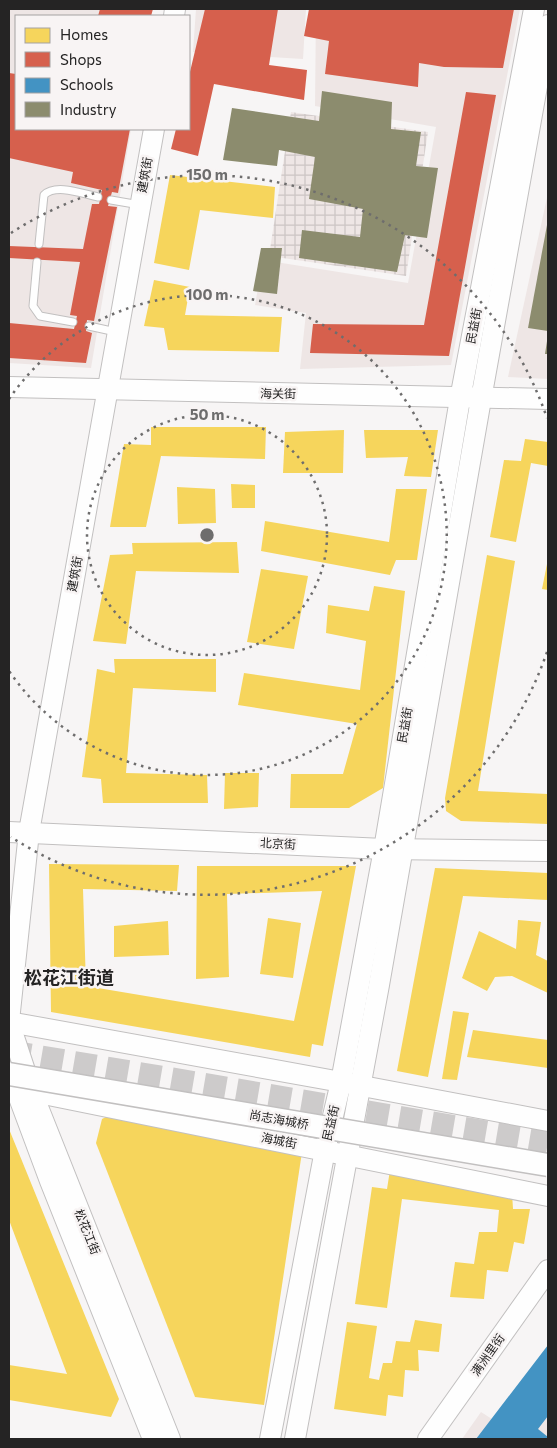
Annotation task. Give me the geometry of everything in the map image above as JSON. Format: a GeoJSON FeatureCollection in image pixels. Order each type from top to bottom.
{"type":"FeatureCollection","features":[{"type":"Feature","properties":{"kind":"main road","name":"民益街"},"geometry":{"type":"LineString","coordinates":[[295,1439],[361,1085],[393,849],[460,399],[534,98],[534,9]]}},
{"type":"Feature","properties":{"kind":"main road","name":"民益街"},"geometry":{"type":"LineString","coordinates":[[270,1439],[325,1150],[393,849],[481,399],[548,25]]}},
{"type":"Feature","properties":{"kind":"main road","name":"建筑街"},"geometry":{"type":"LineString","coordinates":[[9,1022],[30,832],[154,130]]}},
{"type":"Feature","properties":{"kind":"main road","name":"海关街"},"geometry":{"type":"LineString","coordinates":[[9,387],[460,399],[548,399]]}},
{"type":"Feature","properties":{"kind":"main road","name":"北京街"},"geometry":{"type":"LineString","coordinates":[[9,832],[393,849],[548,852]]}},
{"type":"Feature","properties":{"kind":"main road"},"geometry":{"type":"LineString","coordinates":[[9,1022],[361,1085],[548,1121]]}},
{"type":"Feature","properties":{"kind":"main road","name":"松花江街"},"geometry":{"type":"LineString","coordinates":[[9,1022],[16,1085],[50,1181],[153,1439]]}},
{"type":"Feature","properties":{"kind":"main road","name":"松花江街"},"geometry":{"type":"LineString","coordinates":[[9,1068],[170,1439]]}},
{"type":"Feature","properties":{"kind":"main road","name":"海城街"},"geometry":{"type":"LineString","coordinates":[[16,1085],[548,1196]]}},
{"type":"Feature","properties":{"kind":"main road","name":"尚志海城桥"},"geometry":{"type":"LineString","coordinates":[[16,1085],[548,1165]]}},
{"type":"Feature","properties":{"kind":"main road","name":"满洲里街"},"geometry":{"type":"LineString","coordinates":[[428,1439],[548,1270]]}},
{"type":"Feature","properties":{"kind":"lane"},"geometry":{"type":"LineString","coordinates":[[39,244],[44,195],[48,190],[56,188],[98,197]]}},
{"type":"Feature","properties":{"kind":"lane"},"geometry":{"type":"LineString","coordinates":[[111,200],[140,205]]}},
{"type":"Feature","properties":{"kind":"lane"},"geometry":{"type":"LineString","coordinates":[[37,262],[33,306],[36,312],[40,316],[73,322]]}},
{"type":"Feature","properties":{"kind":"lane"},"geometry":{"type":"LineString","coordinates":[[89,326],[118,332]]}},
{"type":"Feature","properties":{"kind":"shaded area"},"geometry":{"type":"Polygon","coordinates":[[[9,9],[151,9],[149,15],[15,15],[15,130],[131,130],[91,368],[9,363],[9,9]]]}},
{"type":"Feature","properties":{"kind":"shaded area"},"geometry":{"type":"Polygon","coordinates":[[[196,9],[306,9],[303,59],[193,52],[196,9]]]}},
{"type":"Feature","properties":{"kind":"shaded area"},"geometry":{"type":"Polygon","coordinates":[[[316,9],[520,9],[451,365],[300,369],[306,313],[255,305],[263,260],[408,283],[436,127],[315,106],[316,9]]]}},
{"type":"Feature","properties":{"kind":"shaded area"},"geometry":{"type":"Polygon","coordinates":[[[291,112],[428,132],[406,276],[269,256],[291,112]]]}},
{"type":"Feature","properties":{"kind":"shaded area"},"geometry":{"type":"Polygon","coordinates":[[[548,193],[548,379],[508,377],[548,193]]]}},
{"type":"Feature","properties":{"kind":"shaded area"},"geometry":{"type":"Polygon","coordinates":[[[548,1400],[548,1439],[462,1439],[481,1412],[522,1438],[548,1400]]]}},
{"type":"Feature","properties":{"kind":"building: Homes"},"geometry":{"type":"Polygon","coordinates":[[[170,175],[275,187],[273,218],[200,210],[189,270],[154,263],[170,175]]]}},
{"type":"Feature","properties":{"kind":"building: Homes"},"geometry":{"type":"Polygon","coordinates":[[[154,280],[190,287],[185,315],[282,317],[279,352],[168,350],[164,328],[144,326],[154,280]]]}},
{"type":"Feature","properties":{"kind":"building: Homes"},"geometry":{"type":"Polygon","coordinates":[[[151,427],[266,427],[265,459],[161,456],[146,527],[110,527],[124,444],[151,445],[151,427]]]}},
{"type":"Feature","properties":{"kind":"building: Homes"},"geometry":{"type":"Polygon","coordinates":[[[344,430],[343,473],[283,473],[285,432],[344,430]]]}},
{"type":"Feature","properties":{"kind":"building: Homes"},"geometry":{"type":"Polygon","coordinates":[[[364,430],[438,430],[431,477],[404,476],[408,457],[366,458],[364,430]]]}},
{"type":"Feature","properties":{"kind":"building: Homes"},"geometry":{"type":"Polygon","coordinates":[[[525,439],[548,442],[548,466],[531,463],[516,542],[490,537],[504,460],[521,461],[525,439]]]}},
{"type":"Feature","properties":{"kind":"building: Homes"},"geometry":{"type":"Polygon","coordinates":[[[231,484],[255,485],[255,508],[232,508],[231,484]]]}},
{"type":"Feature","properties":{"kind":"building: Homes"},"geometry":{"type":"Polygon","coordinates":[[[177,487],[215,489],[216,523],[178,524],[177,487]]]}},
{"type":"Feature","properties":{"kind":"building: Homes"},"geometry":{"type":"Polygon","coordinates":[[[396,489],[427,489],[417,560],[396,560],[390,575],[261,551],[265,521],[389,542],[396,489]]]}},
{"type":"Feature","properties":{"kind":"building: Homes"},"geometry":{"type":"Polygon","coordinates":[[[237,542],[239,573],[136,571],[126,644],[93,641],[110,555],[133,554],[132,543],[237,542]]]}},
{"type":"Feature","properties":{"kind":"building: Homes"},"geometry":{"type":"Polygon","coordinates":[[[487,555],[515,561],[478,791],[548,794],[548,824],[461,821],[446,811],[445,798],[487,555]]]}},
{"type":"Feature","properties":{"kind":"building: Homes"},"geometry":{"type":"Polygon","coordinates":[[[548,564],[548,590],[542,589],[548,564]]]}},
{"type":"Feature","properties":{"kind":"building: Homes"},"geometry":{"type":"Polygon","coordinates":[[[261,569],[308,576],[294,649],[247,642],[261,569]]]}},
{"type":"Feature","properties":{"kind":"building: Homes"},"geometry":{"type":"Polygon","coordinates":[[[374,586],[405,591],[383,788],[349,808],[290,808],[291,774],[343,774],[357,724],[238,705],[244,673],[360,690],[366,641],[326,633],[328,605],[369,611],[374,586]]]}},
{"type":"Feature","properties":{"kind":"building: Homes"},"geometry":{"type":"Polygon","coordinates":[[[114,659],[216,659],[216,692],[133,688],[126,773],[207,775],[208,803],[103,803],[101,779],[82,777],[97,669],[115,673],[114,659]]]}},
{"type":"Feature","properties":{"kind":"building: Homes"},"geometry":{"type":"Polygon","coordinates":[[[225,773],[259,773],[258,807],[224,809],[225,773]]]}},
{"type":"Feature","properties":{"kind":"building: Homes"},"geometry":{"type":"Polygon","coordinates":[[[49,864],[179,865],[177,891],[83,889],[86,986],[294,1021],[322,891],[227,894],[229,977],[196,979],[197,866],[356,866],[323,1046],[312,1044],[310,1057],[51,1012],[49,864]]]}},
{"type":"Feature","properties":{"kind":"building: Homes"},"geometry":{"type":"Polygon","coordinates":[[[435,868],[548,873],[548,900],[463,896],[428,1077],[397,1071],[435,868]]]}},
{"type":"Feature","properties":{"kind":"building: Homes"},"geometry":{"type":"Polygon","coordinates":[[[268,918],[301,923],[293,978],[260,974],[268,918]]]}},
{"type":"Feature","properties":{"kind":"building: Homes"},"geometry":{"type":"Polygon","coordinates":[[[518,920],[541,922],[536,955],[548,961],[548,993],[512,976],[495,977],[487,991],[462,978],[479,931],[516,949],[518,920]]]}},
{"type":"Feature","properties":{"kind":"building: Homes"},"geometry":{"type":"Polygon","coordinates":[[[168,921],[169,955],[114,957],[114,926],[168,921]]]}},
{"type":"Feature","properties":{"kind":"building: Homes"},"geometry":{"type":"Polygon","coordinates":[[[453,1011],[469,1013],[457,1080],[442,1079],[453,1011]]]}},
{"type":"Feature","properties":{"kind":"building: Homes"},"geometry":{"type":"Polygon","coordinates":[[[473,1030],[548,1040],[548,1068],[467,1057],[473,1030]]]}},
{"type":"Feature","properties":{"kind":"building: Homes"},"geometry":{"type":"Polygon","coordinates":[[[114,1113],[302,1152],[264,1405],[195,1397],[96,1143],[102,1119],[114,1113]]]}},
{"type":"Feature","properties":{"kind":"building: Homes"},"geometry":{"type":"Polygon","coordinates":[[[9,1129],[119,1399],[111,1417],[9,1400],[9,1365],[67,1374],[9,1220],[9,1129]]]}},
{"type":"Feature","properties":{"kind":"building: Homes"},"geometry":{"type":"Polygon","coordinates":[[[390,1170],[512,1193],[513,1209],[530,1209],[524,1244],[514,1242],[508,1272],[487,1270],[484,1299],[450,1297],[455,1262],[474,1264],[479,1232],[497,1232],[499,1210],[402,1199],[387,1308],[355,1304],[372,1187],[387,1189],[390,1170]]]}},
{"type":"Feature","properties":{"kind":"building: Homes"},"geometry":{"type":"Polygon","coordinates":[[[415,1320],[442,1324],[439,1352],[418,1350],[419,1371],[405,1370],[403,1397],[388,1395],[386,1416],[334,1409],[347,1322],[377,1326],[369,1378],[379,1380],[383,1363],[392,1363],[396,1341],[410,1342],[415,1320]]]}},
{"type":"Feature","properties":{"kind":"building: Shops"},"geometry":{"type":"Polygon","coordinates":[[[100,9],[153,9],[151,15],[98,15],[100,9]]]}},
{"type":"Feature","properties":{"kind":"building: Shops"},"geometry":{"type":"Polygon","coordinates":[[[205,9],[278,9],[269,65],[307,70],[304,100],[214,84],[198,156],[171,149],[176,130],[190,130],[190,72],[205,9]]]}},
{"type":"Feature","properties":{"kind":"building: Shops"},"geometry":{"type":"Polygon","coordinates":[[[309,9],[514,9],[503,68],[444,67],[419,63],[418,87],[325,74],[329,41],[304,36],[309,9]]]}},
{"type":"Feature","properties":{"kind":"building: Shops"},"geometry":{"type":"Polygon","coordinates":[[[9,73],[15,74],[15,130],[130,130],[118,193],[112,192],[108,206],[117,207],[94,321],[87,320],[86,331],[92,333],[86,363],[9,358],[9,323],[74,329],[77,316],[70,315],[80,262],[9,258],[9,246],[83,249],[92,204],[99,204],[102,190],[71,183],[73,172],[9,158],[9,73]]]}},
{"type":"Feature","properties":{"kind":"building: Shops"},"geometry":{"type":"Polygon","coordinates":[[[466,92],[496,95],[449,356],[310,353],[313,324],[424,325],[466,92]]]}},
{"type":"Feature","properties":{"kind":"building: Schools"},"geometry":{"type":"Polygon","coordinates":[[[548,1345],[548,1416],[538,1429],[548,1439],[476,1439],[548,1345]]]}},
{"type":"Feature","properties":{"kind":"building: Industry"},"geometry":{"type":"Polygon","coordinates":[[[322,91],[392,102],[391,129],[421,132],[416,166],[438,168],[427,238],[405,235],[397,272],[299,258],[302,230],[360,237],[363,209],[309,199],[315,157],[279,150],[277,166],[223,160],[232,108],[319,121],[322,91]]]}},
{"type":"Feature","properties":{"kind":"building: Industry"},"geometry":{"type":"Polygon","coordinates":[[[548,226],[548,331],[528,328],[548,226]]]}},
{"type":"Feature","properties":{"kind":"building: Industry"},"geometry":{"type":"Polygon","coordinates":[[[261,248],[282,248],[277,294],[253,291],[261,248]]]}},
{"type":"Feature","properties":{"kind":"building: Industry"},"geometry":{"type":"Polygon","coordinates":[[[547,341],[548,354],[545,354],[547,341]]]}},
{"type":"Feature","properties":{"kind":"tunnel"},"geometry":{"type":"LineString","coordinates":[[9,1051],[548,1142]]}},
{"type":"Feature","properties":{"kind":"district","name":"松花江街道"},"geometry":{"type":"Point","coordinates":[69,978]}}]}
